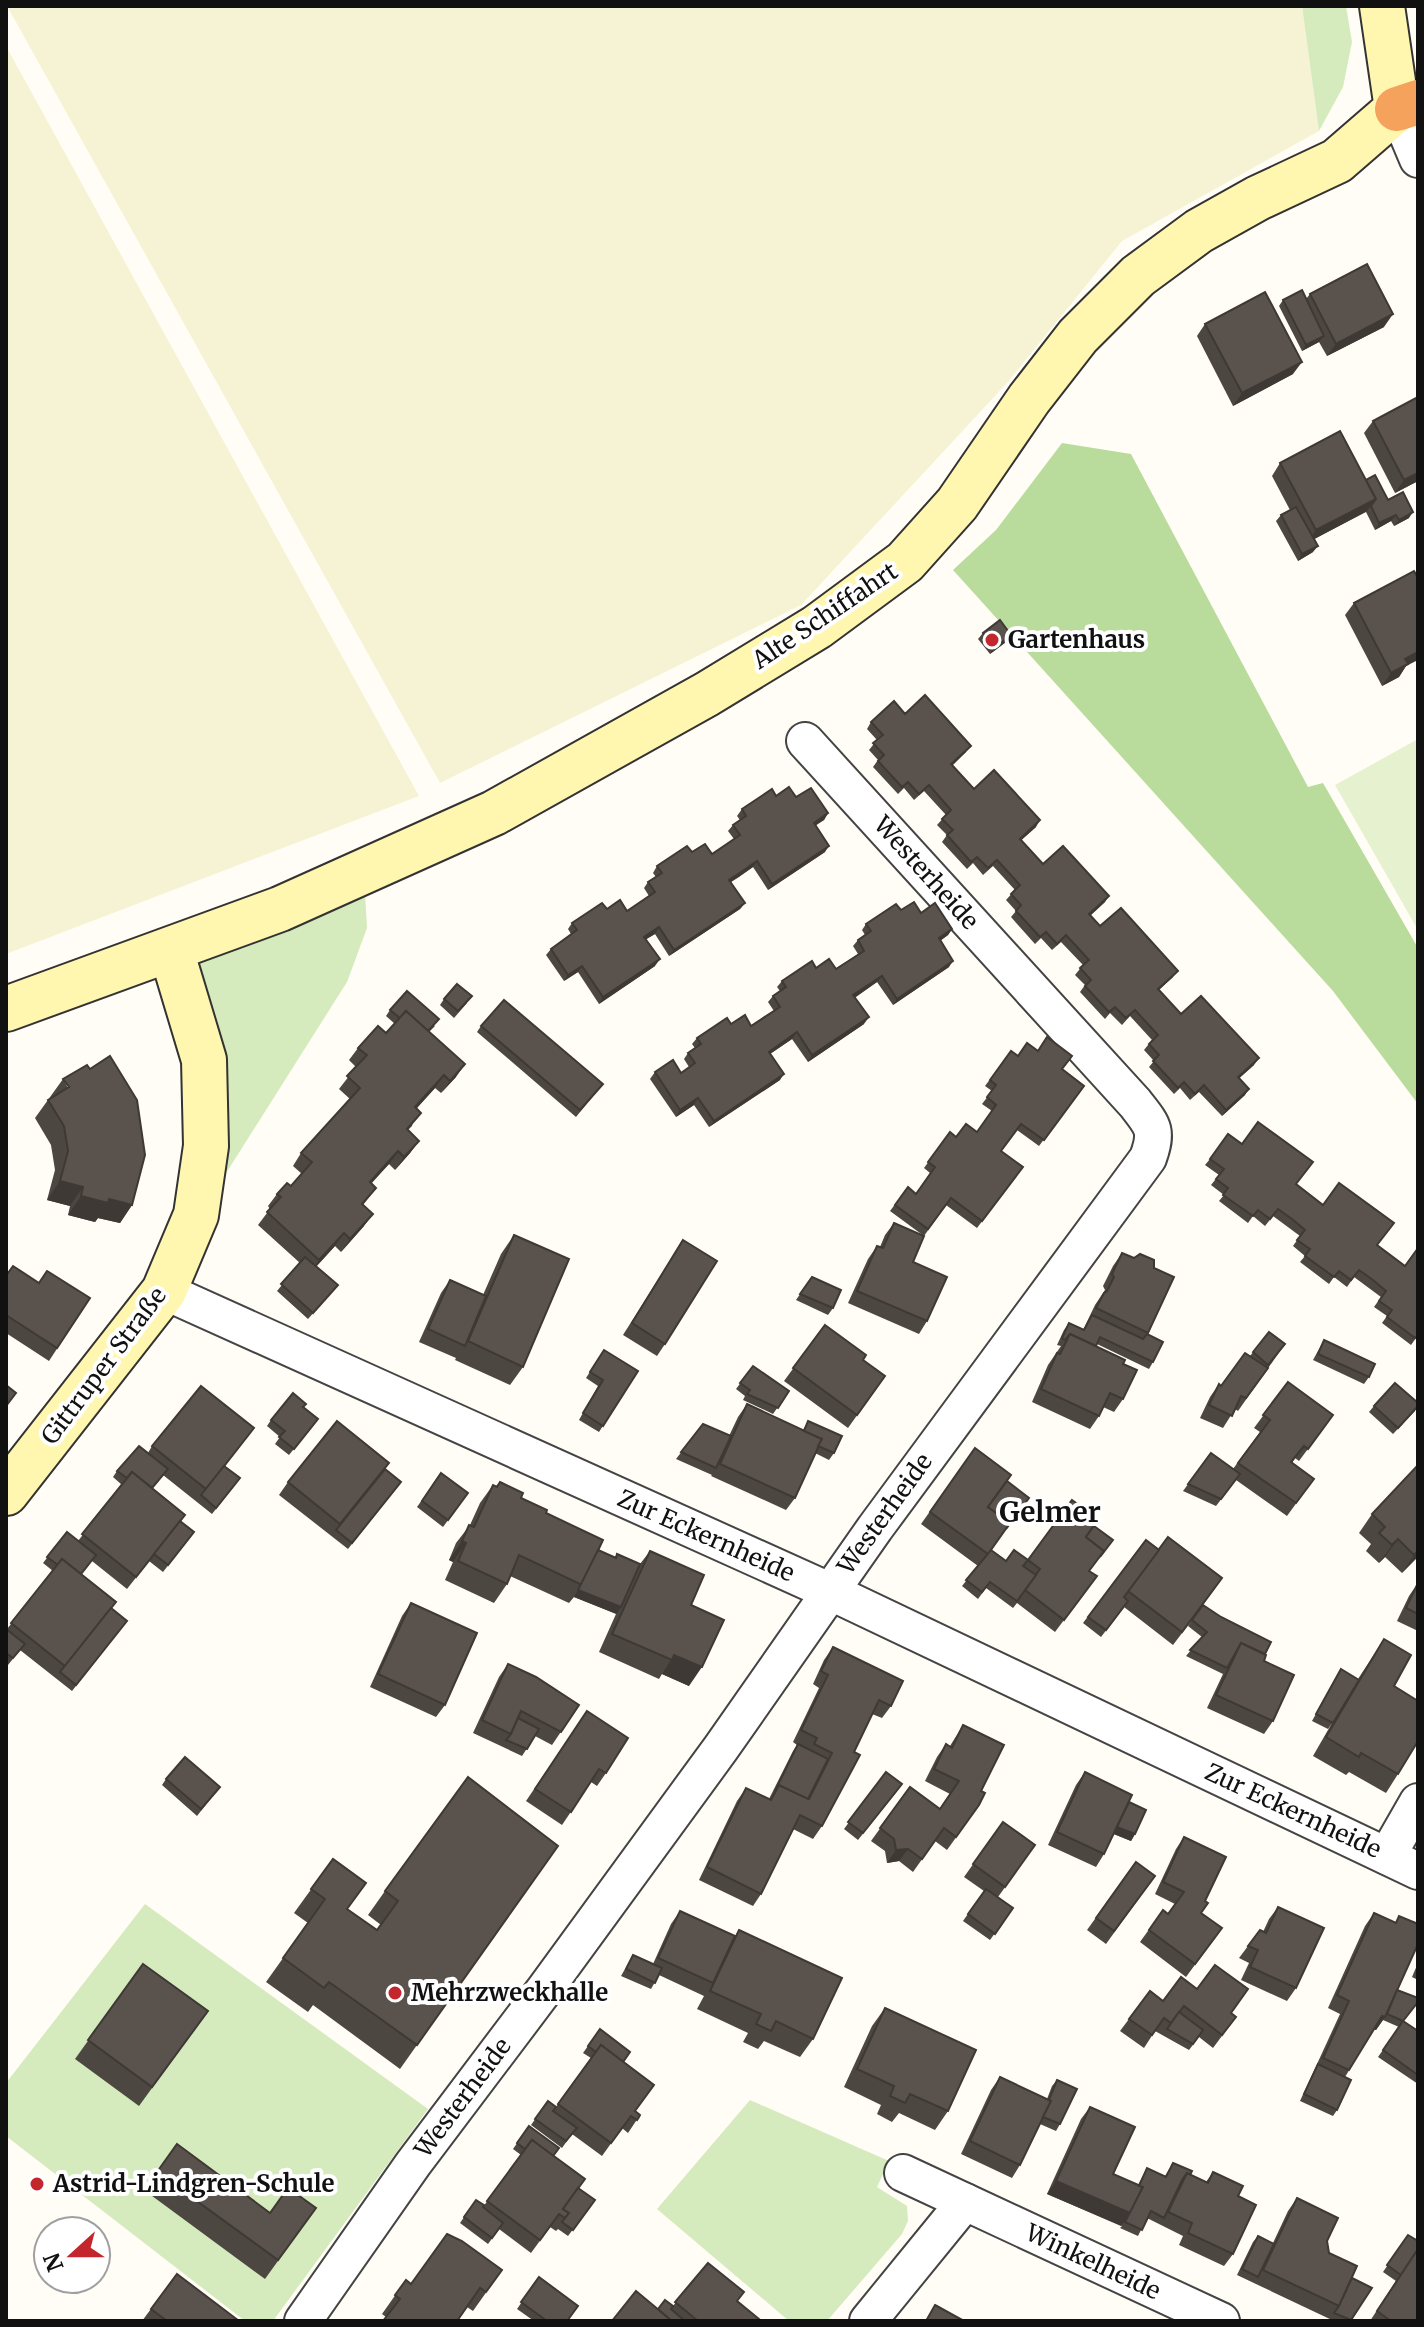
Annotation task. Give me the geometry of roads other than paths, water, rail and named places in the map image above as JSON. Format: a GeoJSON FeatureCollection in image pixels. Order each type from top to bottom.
{"type":"FeatureCollection","features":[{"type":"Feature","properties":{"kind":"street"},"geometry":{"type":"LineString","coordinates":[[1382,6],[1408,106],[1418,159]]}},
{"type":"Feature","properties":{"kind":"street","name":"Alte Schiffahrt"},"geometry":{"type":"LineString","coordinates":[[6,1009],[280,909],[494,813],[707,694],[829,619],[905,562],[957,504],[1029,399],[1078,336],[1138,276],[1199,231],[1258,198],[1337,161],[1408,106]]}},
{"type":"Feature","properties":{"kind":"street","name":"Westerheide"},"geometry":{"type":"LineString","coordinates":[[303,2321],[413,2164],[712,1760],[829,1591],[1148,1158],[1155,1139],[1151,1124],[1135,1103],[805,741]]}},
{"type":"Feature","properties":{"kind":"street","name":"Gittruper Straße"},"geometry":{"type":"LineString","coordinates":[[6,1493],[164,1291],[196,1215],[206,1146],[204,1060],[171,950]]}},
{"type":"Feature","properties":{"kind":"street","name":"Zur Eckernheide"},"geometry":{"type":"LineString","coordinates":[[164,1291],[829,1591],[1402,1863]]}},
{"type":"Feature","properties":{"kind":"street"},"geometry":{"type":"LineString","coordinates":[[1402,1863],[1418,1802]]}},
{"type":"Feature","properties":{"kind":"street","name":"Winkelheide"},"geometry":{"type":"LineString","coordinates":[[903,2173],[1221,2321]]}},
{"type":"Feature","properties":{"kind":"street"},"geometry":{"type":"LineString","coordinates":[[868,2321],[965,2202]]}},
{"type":"Feature","properties":{"kind":"place","name":"Gartenhaus"},"geometry":{"type":"Point","coordinates":[992,640]}},
{"type":"Feature","properties":{"kind":"place","name":"Mehrzweckhalle"},"geometry":{"type":"Point","coordinates":[395,1993]}},
{"type":"Feature","properties":{"kind":"place","name":"Astrid-Lindgren-Schule"},"geometry":{"type":"Point","coordinates":[37,2184]}},
{"type":"Feature","properties":{"kind":"district","name":"Gelmer"},"geometry":{"type":"Point","coordinates":[1050,1512]}}]}
